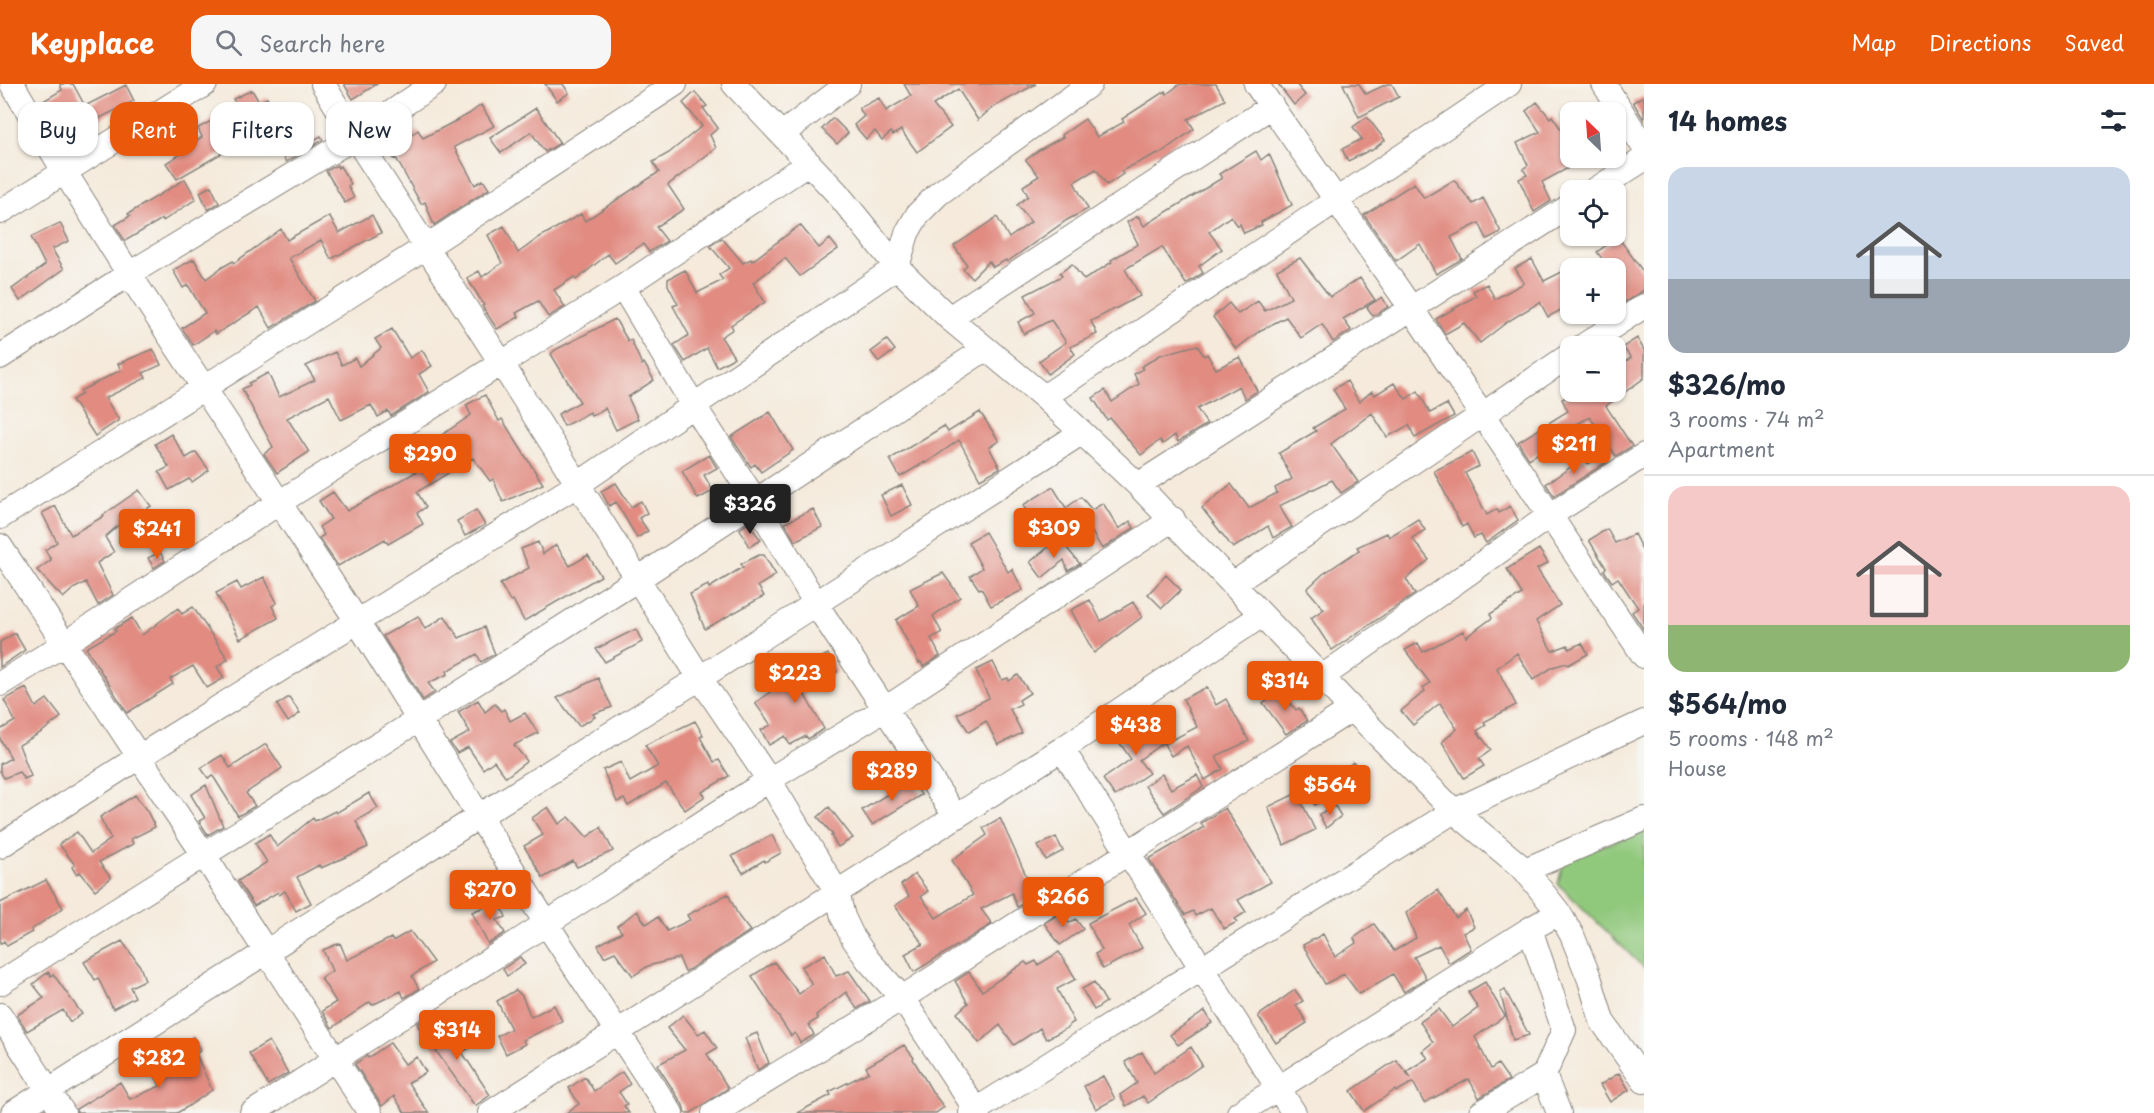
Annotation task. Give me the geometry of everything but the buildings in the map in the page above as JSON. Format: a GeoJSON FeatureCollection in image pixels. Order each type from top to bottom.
{"type":"FeatureCollection","features":[{"type":"Feature","properties":{"kind":"street"},"geometry":{"type":"LineString","coordinates":[[12,84],[129,274],[357,621],[478,817],[671,1113]]}},
{"type":"Feature","properties":{"kind":"street"},"geometry":{"type":"LineString","coordinates":[[0,212],[206,84]]}},
{"type":"Feature","properties":{"kind":"street"},"geometry":{"type":"LineString","coordinates":[[323,84],[334,102]]}},
{"type":"Feature","properties":{"kind":"street"},"geometry":{"type":"LineString","coordinates":[[407,102],[434,84]]}},
{"type":"Feature","properties":{"kind":"street"},"geometry":{"type":"LineString","coordinates":[[0,517],[426,247],[675,84]]}},
{"type":"Feature","properties":{"kind":"street"},"geometry":{"type":"LineString","coordinates":[[734,84],[850,208],[897,267],[949,318],[1044,397],[1138,485],[1173,519],[1352,709],[1454,811],[1525,870],[1559,913],[1572,935],[1587,971],[1602,1020],[1644,1081]]}},
{"type":"Feature","properties":{"kind":"street"},"geometry":{"type":"LineString","coordinates":[[782,134],[848,84]]}},
{"type":"Feature","properties":{"kind":"street"},"geometry":{"type":"LineString","coordinates":[[1256,84],[1411,308],[1644,656]]}},
{"type":"Feature","properties":{"kind":"street"},"geometry":{"type":"LineString","coordinates":[[1044,397],[1509,84]]}},
{"type":"Feature","properties":{"kind":"street"},"geometry":{"type":"LineString","coordinates":[[1604,84],[1644,147]]}},
{"type":"Feature","properties":{"kind":"street"},"geometry":{"type":"LineString","coordinates":[[0,846],[577,485],[897,267],[907,233],[918,214],[938,194],[1079,87]]}},
{"type":"Feature","properties":{"kind":"street"},"geometry":{"type":"LineString","coordinates":[[949,318],[1272,106]]}},
{"type":"Feature","properties":{"kind":"street"},"geometry":{"type":"LineString","coordinates":[[0,357],[129,274],[326,155]]}},
{"type":"Feature","properties":{"kind":"street"},"geometry":{"type":"LineString","coordinates":[[367,156],[502,364],[700,678],[769,780],[837,892],[843,917],[853,938],[867,960],[902,998],[975,1112],[1454,811],[1644,722]]}},
{"type":"Feature","properties":{"kind":"street"},"geometry":{"type":"LineString","coordinates":[[1611,180],[1644,159]]}},
{"type":"Feature","properties":{"kind":"street"},"geometry":{"type":"LineString","coordinates":[[0,684],[279,502],[623,287],[809,163]]}},
{"type":"Feature","properties":{"kind":"street"},"geometry":{"type":"LineString","coordinates":[[1138,485],[1560,212]]}},
{"type":"Feature","properties":{"kind":"street"},"geometry":{"type":"LineString","coordinates":[[623,287],[694,406],[755,500],[816,604],[955,816]]}},
{"type":"Feature","properties":{"kind":"street"},"geometry":{"type":"LineString","coordinates":[[1598,336],[1644,306]]}},
{"type":"Feature","properties":{"kind":"street"},"geometry":{"type":"LineString","coordinates":[[0,983],[638,579],[985,349]]}},
{"type":"Feature","properties":{"kind":"street"},"geometry":{"type":"LineString","coordinates":[[1233,584],[1560,362]]}},
{"type":"Feature","properties":{"kind":"street"},"geometry":{"type":"LineString","coordinates":[[13,1113],[700,678],[1081,433]]}},
{"type":"Feature","properties":{"kind":"street"},"geometry":{"type":"LineString","coordinates":[[1322,677],[1549,516],[1644,455]]}},
{"type":"Feature","properties":{"kind":"street"},"geometry":{"type":"LineString","coordinates":[[252,1113],[769,780],[885,709],[1173,519]]}},
{"type":"Feature","properties":{"kind":"street"},"geometry":{"type":"LineString","coordinates":[[0,546],[204,855],[370,1113]]}},
{"type":"Feature","properties":{"kind":"street"},"geometry":{"type":"LineString","coordinates":[[490,1113],[1062,749],[1262,615]]}},
{"type":"Feature","properties":{"kind":"street"},"geometry":{"type":"LineString","coordinates":[[714,1113],[902,998],[1352,709]]}},
{"type":"Feature","properties":{"kind":"street"},"geometry":{"type":"LineString","coordinates":[[1062,749],[1294,1113]]}},
{"type":"Feature","properties":{"kind":"street"},"geometry":{"type":"LineString","coordinates":[[1525,870],[1644,819]]}},
{"type":"Feature","properties":{"kind":"street"},"geometry":{"type":"LineString","coordinates":[[1239,1113],[1530,929],[1559,913]]}},
{"type":"Feature","properties":{"kind":"street"},"geometry":{"type":"LineString","coordinates":[[1480,1113],[1544,1075],[1564,1030],[1530,929]]}},
{"type":"Feature","properties":{"kind":"street"},"geometry":{"type":"LineString","coordinates":[[0,1016],[63,1113]]}},
{"type":"Feature","properties":{"kind":"street"},"geometry":{"type":"LineString","coordinates":[[1544,1075],[1559,1113]]}},
{"type":"Feature","properties":{"kind":"green space"},"geometry":{"type":"Polygon","coordinates":[[[1644,831],[1644,968],[1558,884],[1564,859],[1644,831]]]}}]}
